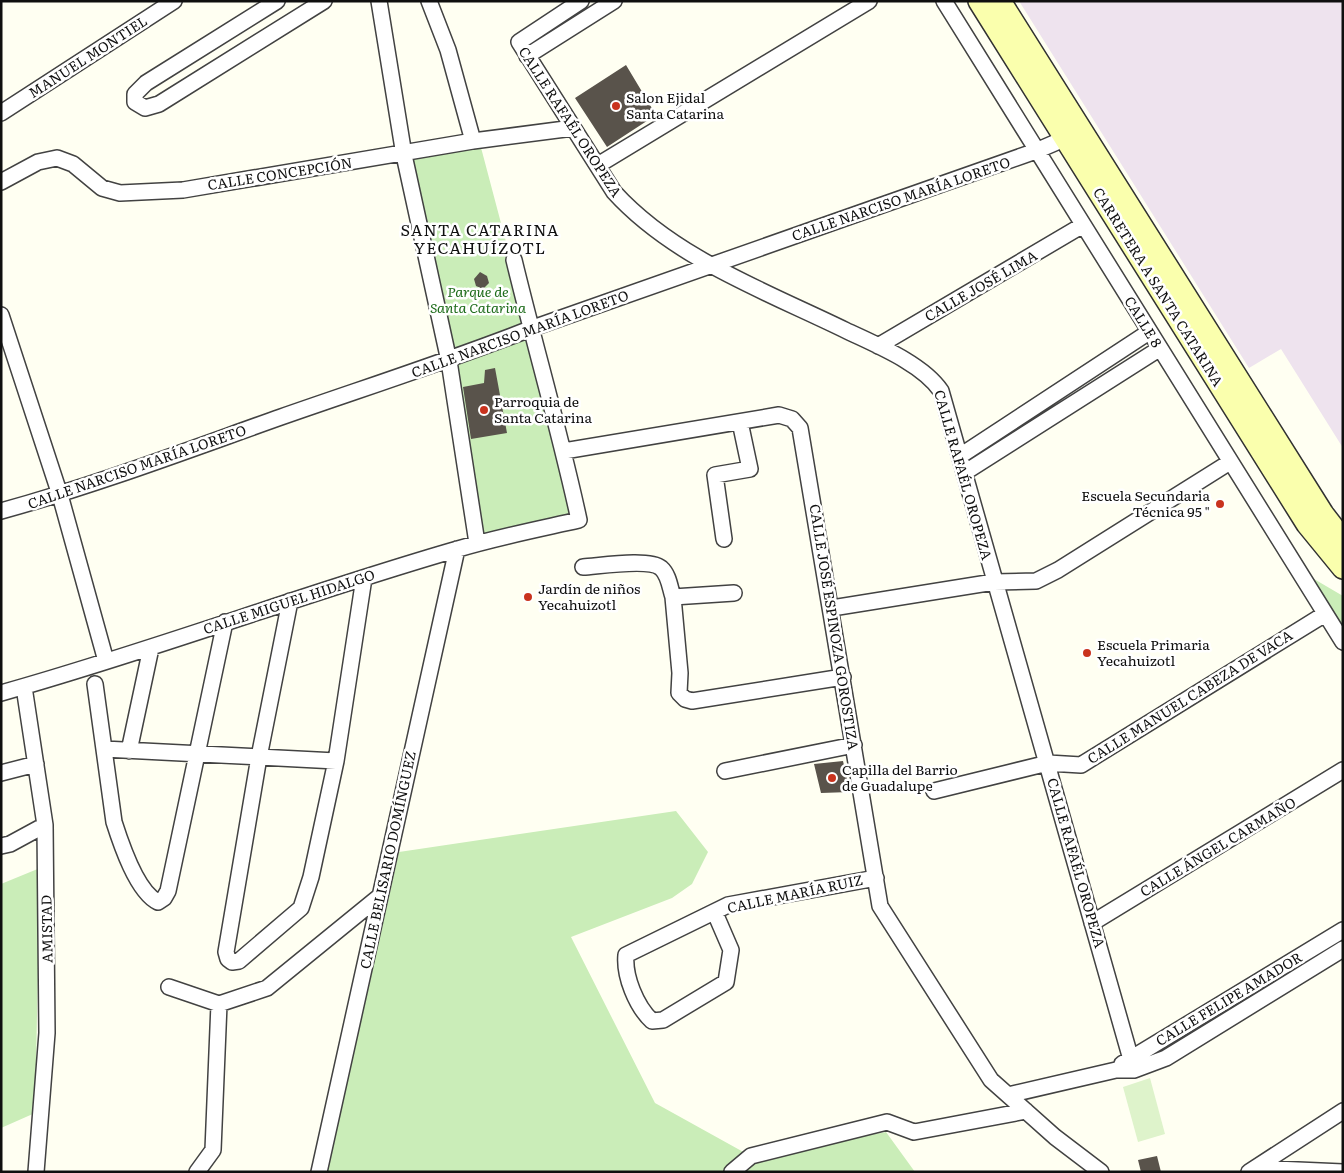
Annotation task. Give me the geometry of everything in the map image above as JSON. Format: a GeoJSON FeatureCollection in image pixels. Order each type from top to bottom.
{"type":"FeatureCollection","features":[{"type":"Feature","properties":{"kind":"main road","name":"CARRETERA A SANTA CATARINA"},"geometry":{"type":"LineString","coordinates":[[979,1],[1073,135],[1323,514],[1343,540]]}},
{"type":"Feature","properties":{"kind":"main road","name":"CARRETERA A SANTA CATARINA"},"geometry":{"type":"LineString","coordinates":[[1000,1],[1073,135],[1307,524],[1343,568]]}},
{"type":"Feature","properties":{"kind":"street","name":"MANUEL MONTIEL"},"geometry":{"type":"LineString","coordinates":[[1,113],[154,7],[174,1]]}},
{"type":"Feature","properties":{"kind":"street"},"geometry":{"type":"LineString","coordinates":[[277,1],[146,82],[135,94],[135,102],[145,108],[159,104],[324,1]]}},
{"type":"Feature","properties":{"kind":"street"},"geometry":{"type":"LineString","coordinates":[[379,1],[404,155],[449,361],[477,543]]}},
{"type":"Feature","properties":{"kind":"street"},"geometry":{"type":"LineString","coordinates":[[429,1],[448,50],[473,141]]}},
{"type":"Feature","properties":{"kind":"street","name":"CALLE RAFAÉL OROPEZA"},"geometry":{"type":"LineString","coordinates":[[581,1],[518,42],[614,192],[633,213],[663,237],[713,266],[878,346],[934,380],[940,390],[994,582],[1048,763],[1132,1064]]}},
{"type":"Feature","properties":{"kind":"street"},"geometry":{"type":"LineString","coordinates":[[527,56],[614,1]]}},
{"type":"Feature","properties":{"kind":"street"},"geometry":{"type":"LineString","coordinates":[[598,165],[869,1]]}},
{"type":"Feature","properties":{"kind":"street","name":"CALLE 8"},"geometry":{"type":"LineString","coordinates":[[944,1],[1343,642]]}},
{"type":"Feature","properties":{"kind":"street"},"geometry":{"type":"LineString","coordinates":[[202,48],[215,69]]}},
{"type":"Feature","properties":{"kind":"street","name":"CALLE CONCEPCIÓN"},"geometry":{"type":"LineString","coordinates":[[1,182],[38,162],[57,158],[73,164],[102,188],[120,193],[183,190],[404,155],[473,141],[573,128]]}},
{"type":"Feature","properties":{"kind":"street","name":"CALLE NARCISO MARÍA LORETO"},"geometry":{"type":"LineString","coordinates":[[1,511],[60,495],[353,392],[449,361],[530,329],[1036,151],[1073,135]]}},
{"type":"Feature","properties":{"kind":"street","name":"CALLE JOSÉ LIMA"},"geometry":{"type":"LineString","coordinates":[[878,346],[1083,225]]}},
{"type":"Feature","properties":{"kind":"street"},"geometry":{"type":"LineString","coordinates":[[514,260],[530,329],[564,451]]}},
{"type":"Feature","properties":{"kind":"street"},"geometry":{"type":"LineString","coordinates":[[1,315],[60,495],[106,661]]}},
{"type":"Feature","properties":{"kind":"street"},"geometry":{"type":"LineString","coordinates":[[960,456],[1149,332]]}},
{"type":"Feature","properties":{"kind":"street"},"geometry":{"type":"LineString","coordinates":[[964,473],[1159,349]]}},
{"type":"Feature","properties":{"kind":"street","name":"CALLE JOSÉ ESPINOZA GOROSTIZA"},"geometry":{"type":"LineString","coordinates":[[564,451],[779,415],[792,419],[800,428],[832,608],[880,906],[991,1080],[1055,1137],[1101,1172]]}},
{"type":"Feature","properties":{"kind":"street"},"geometry":{"type":"LineString","coordinates":[[724,539],[714,475],[750,469],[740,422]]}},
{"type":"Feature","properties":{"kind":"street","name":"CALLE MIGUEL HIDALGO"},"geometry":{"type":"LineString","coordinates":[[1,693],[151,648],[290,601],[477,543],[579,520],[564,451]]}},
{"type":"Feature","properties":{"kind":"street"},"geometry":{"type":"LineString","coordinates":[[832,608],[994,582],[1036,581],[1058,570],[1230,462]]}},
{"type":"Feature","properties":{"kind":"street","name":"CALLE BELISARIO DOMÍNGUEZ"},"geometry":{"type":"LineString","coordinates":[[319,1172],[457,549]]}},
{"type":"Feature","properties":{"kind":"street"},"geometry":{"type":"LineString","coordinates":[[583,567],[649,563],[660,567],[667,575],[673,597],[680,673],[679,693],[685,699],[692,701],[843,676]]}},
{"type":"Feature","properties":{"kind":"street"},"geometry":{"type":"LineString","coordinates":[[290,601],[259,757],[226,952],[228,959],[232,962],[239,961],[301,908],[311,877],[336,761],[364,578]]}},
{"type":"Feature","properties":{"kind":"street"},"geometry":{"type":"LineString","coordinates":[[673,597],[734,593]]}},
{"type":"Feature","properties":{"kind":"street","name":"CALLE MANUEL CABEZA DE VACA"},"geometry":{"type":"LineString","coordinates":[[934,791],[1048,763],[1081,765],[1325,614]]}},
{"type":"Feature","properties":{"kind":"street"},"geometry":{"type":"LineString","coordinates":[[95,684],[114,822],[121,843],[143,888],[150,898],[158,902],[164,898],[168,891],[225,622]]}},
{"type":"Feature","properties":{"kind":"street"},"geometry":{"type":"LineString","coordinates":[[129,751],[151,648]]}},
{"type":"Feature","properties":{"kind":"street","name":"AMISTAD"},"geometry":{"type":"LineString","coordinates":[[24,687],[45,824],[47,1032],[36,1172]]}},
{"type":"Feature","properties":{"kind":"street"},"geometry":{"type":"LineString","coordinates":[[725,771],[854,745]]}},
{"type":"Feature","properties":{"kind":"street"},"geometry":{"type":"LineString","coordinates":[[104,749],[336,761]]}},
{"type":"Feature","properties":{"kind":"street"},"geometry":{"type":"LineString","coordinates":[[1,772],[36,764]]}},
{"type":"Feature","properties":{"kind":"street","name":"CALLE ÁNGEL CARMAÑO"},"geometry":{"type":"LineString","coordinates":[[1092,923],[1343,770]]}},
{"type":"Feature","properties":{"kind":"street"},"geometry":{"type":"LineString","coordinates":[[1,846],[10,844],[45,824]]}},
{"type":"Feature","properties":{"kind":"street","name":"CALLE MARÍA RUIZ"},"geometry":{"type":"LineString","coordinates":[[716,913],[730,950],[726,982],[663,1020],[652,1021],[642,1011],[625,966],[626,955],[716,913],[728,905],[876,878]]}},
{"type":"Feature","properties":{"kind":"street"},"geometry":{"type":"LineString","coordinates":[[169,987],[219,1004],[267,988],[380,896]]}},
{"type":"Feature","properties":{"kind":"street","name":"CALLE FELIPE AMADOR"},"geometry":{"type":"LineString","coordinates":[[1132,1064],[1158,1043],[1343,930]]}},
{"type":"Feature","properties":{"kind":"street","name":"CALLE FELIPE AMADOR"},"geometry":{"type":"LineString","coordinates":[[1008,1095],[1116,1070],[1132,1064],[1166,1058],[1343,949]]}},
{"type":"Feature","properties":{"kind":"street"},"geometry":{"type":"LineString","coordinates":[[197,1172],[213,1150],[219,1004]]}},
{"type":"Feature","properties":{"kind":"street"},"geometry":{"type":"LineString","coordinates":[[732,1172],[752,1156],[887,1122],[914,1132],[1026,1111]]}},
{"type":"Feature","properties":{"kind":"street"},"geometry":{"type":"LineString","coordinates":[[1252,1170],[1343,1111]]}},
{"type":"Feature","properties":{"kind":"street"},"geometry":{"type":"LineString","coordinates":[[1252,1170],[1343,1172]]}},
{"type":"Feature","properties":{"kind":"shaded area"},"geometry":{"type":"Polygon","coordinates":[[[1019,1],[1343,1],[1343,448],[1281,349],[1249,368],[1019,1]]]}},
{"type":"Feature","properties":{"kind":"green space","name":"Parque de Santa Catarina"},"geometry":{"type":"Polygon","coordinates":[[[479,140],[529,329],[447,358],[407,150],[479,140]]]}},
{"type":"Feature","properties":{"kind":"green space"},"geometry":{"type":"Polygon","coordinates":[[[528,331],[579,519],[484,542],[446,360],[528,331]]]}},
{"type":"Feature","properties":{"kind":"green space"},"geometry":{"type":"Polygon","coordinates":[[[1297,569],[1343,596],[1343,642],[1297,569]]]}},
{"type":"Feature","properties":{"kind":"green space"},"geometry":{"type":"Polygon","coordinates":[[[676,811],[708,852],[692,884],[672,898],[571,937],[655,1103],[747,1154],[727,1172],[327,1172],[399,852],[676,811]]]}},
{"type":"Feature","properties":{"kind":"green space"},"geometry":{"type":"Polygon","coordinates":[[[40,868],[35,1113],[1,1128],[1,884],[40,868]]]}},
{"type":"Feature","properties":{"kind":"green space"},"geometry":{"type":"Polygon","coordinates":[[[1150,1078],[1165,1134],[1138,1142],[1123,1087],[1150,1078]]]}},
{"type":"Feature","properties":{"kind":"green space"},"geometry":{"type":"Polygon","coordinates":[[[886,1132],[915,1172],[735,1172],[753,1157],[886,1132]]]}},
{"type":"Feature","properties":{"kind":"building","name":"Salon Ejidal Santa Catarina"},"geometry":{"type":"Polygon","coordinates":[[[626,65],[656,115],[607,147],[575,98],[626,65]]]}},
{"type":"Feature","properties":{"kind":"building"},"geometry":{"type":"Polygon","coordinates":[[[480,272],[487,276],[489,283],[483,289],[476,286],[474,279],[480,272]]]}},
{"type":"Feature","properties":{"kind":"building","name":"Parroquia de Santa Catarina"},"geometry":{"type":"Polygon","coordinates":[[[495,368],[507,433],[471,439],[463,387],[484,383],[485,370],[495,368]]]}},
{"type":"Feature","properties":{"kind":"building","name":"Capilla del Barrio de Guadalupe"},"geometry":{"type":"Polygon","coordinates":[[[843,761],[850,792],[821,793],[814,764],[843,761]]]}},
{"type":"Feature","properties":{"kind":"building"},"geometry":{"type":"Polygon","coordinates":[[[1157,1156],[1161,1172],[1141,1172],[1138,1160],[1157,1156]]]}},
{"type":"Feature","properties":{"kind":"place","name":"Salon Ejidal Santa Catarina"},"geometry":{"type":"Point","coordinates":[616,106]}},
{"type":"Feature","properties":{"kind":"place","name":"Parroquia de Santa Catarina"},"geometry":{"type":"Point","coordinates":[484,410]}},
{"type":"Feature","properties":{"kind":"place","name":"Escuela Secundaria Técnica 95 \""},"geometry":{"type":"Point","coordinates":[1220,504]}},
{"type":"Feature","properties":{"kind":"place","name":"Jardín de niños Yecahuizotl"},"geometry":{"type":"Point","coordinates":[528,597]}},
{"type":"Feature","properties":{"kind":"place","name":"Escuela Primaria Yecahuizotl"},"geometry":{"type":"Point","coordinates":[1087,653]}},
{"type":"Feature","properties":{"kind":"place","name":"Capilla del Barrio de Guadalupe"},"geometry":{"type":"Point","coordinates":[832,778]}},
{"type":"Feature","properties":{"kind":"district","name":"SANTA CATARINA YECAHUÍZOTL"},"geometry":{"type":"Point","coordinates":[480,239]}}]}
